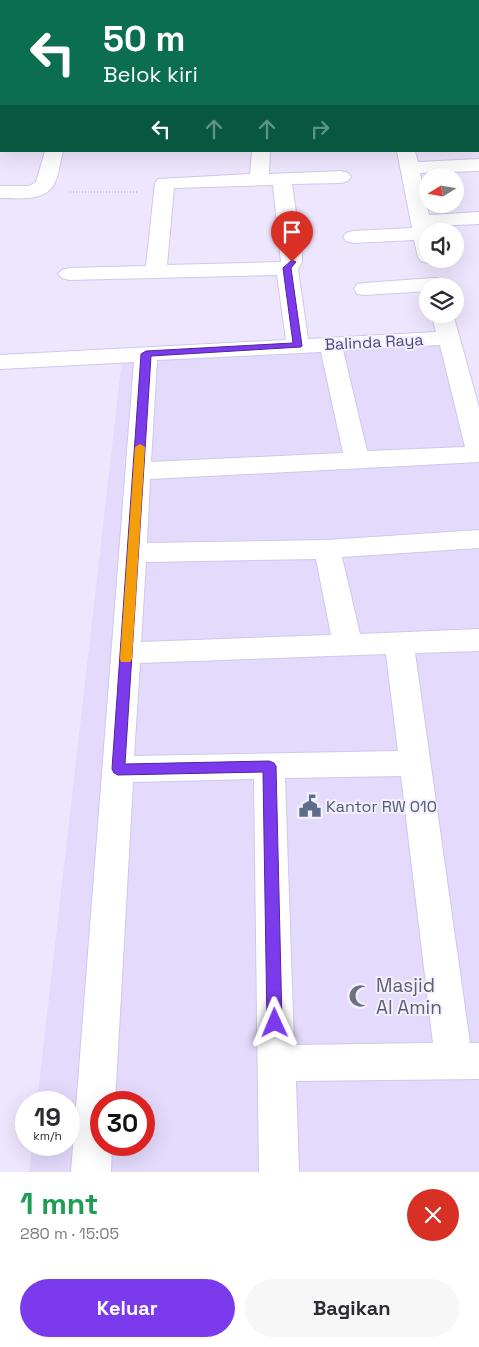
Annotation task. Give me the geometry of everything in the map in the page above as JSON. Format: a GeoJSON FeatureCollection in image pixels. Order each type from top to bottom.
{"type":"FeatureCollection","features":[{"type":"Feature","properties":{"kind":"street"},"geometry":{"type":"LineString","coordinates":[[0,192],[32,192],[38,190],[45,184],[54,152]]}},
{"type":"Feature","properties":{"kind":"street"},"geometry":{"type":"LineString","coordinates":[[259,180],[261,152]]}},
{"type":"Feature","properties":{"kind":"street"},"geometry":{"type":"LineString","coordinates":[[421,223],[408,160],[479,165]]}},
{"type":"Feature","properties":{"kind":"street"},"geometry":{"type":"LineString","coordinates":[[156,271],[165,183],[340,176]]}},
{"type":"Feature","properties":{"kind":"street"},"geometry":{"type":"LineString","coordinates":[[282,179],[292,255],[292,262],[287,268],[298,346]]}},
{"type":"Feature","properties":{"kind":"street"},"geometry":{"type":"LineString","coordinates":[[447,223],[479,218]]}},
{"type":"Feature","properties":{"kind":"street"},"geometry":{"type":"LineString","coordinates":[[353,237],[419,227]]}},
{"type":"Feature","properties":{"kind":"street"},"geometry":{"type":"LineString","coordinates":[[69,274],[287,268]]}},
{"type":"Feature","properties":{"kind":"street"},"geometry":{"type":"LineString","coordinates":[[365,289],[419,286]]}},
{"type":"Feature","properties":{"kind":"street"},"geometry":{"type":"LineString","coordinates":[[138,471],[479,454],[445,323]]}},
{"type":"Feature","properties":{"kind":"street","name":"Balinda Raya"},"geometry":{"type":"LineString","coordinates":[[0,362],[449,338]]}},
{"type":"Feature","properties":{"kind":"street"},"geometry":{"type":"LineString","coordinates":[[330,343],[357,460]]}},
{"type":"Feature","properties":{"kind":"street"},"geometry":{"type":"LineString","coordinates":[[91,1172],[146,354]]}},
{"type":"Feature","properties":{"kind":"street"},"geometry":{"type":"LineString","coordinates":[[133,553],[327,549],[479,539]]}},
{"type":"Feature","properties":{"kind":"street"},"geometry":{"type":"LineString","coordinates":[[327,549],[348,645]]}},
{"type":"Feature","properties":{"kind":"street"},"geometry":{"type":"LineString","coordinates":[[126,653],[479,640]]}},
{"type":"Feature","properties":{"kind":"street"},"geometry":{"type":"LineString","coordinates":[[276,1063],[467,1061],[414,763],[398,644]]}},
{"type":"Feature","properties":{"kind":"street"},"geometry":{"type":"LineString","coordinates":[[118,769],[414,763]]}},
{"type":"Feature","properties":{"kind":"street"},"geometry":{"type":"LineString","coordinates":[[269,766],[279,1172]]}},
{"type":"Feature","properties":{"kind":"path"},"geometry":{"type":"LineString","coordinates":[[32,192],[164,192]]}},
{"type":"Feature","properties":{"kind":"shaded area"},"geometry":{"type":"Polygon","coordinates":[[[441,334],[479,452],[479,1172],[29,1172],[31,1156],[80,1156],[80,1091],[38,1091],[123,351],[441,334]]]}},
{"type":"Feature","properties":{"kind":"slow traffic"},"geometry":{"type":"LineString","coordinates":[[126,659],[140,447]]}},
{"type":"Feature","properties":{"kind":"place","name":"Kantor RW 010"},"geometry":{"type":"Point","coordinates":[310,806]}},
{"type":"Feature","properties":{"kind":"place","name":"Masjid Al Amin"},"geometry":{"type":"Point","coordinates":[360,996]}},
{"type":"Feature","properties":{"kind":"route"},"geometry":{"type":"LineString","coordinates":[[275,1023],[269,766],[118,769],[146,354],[298,346],[287,268],[292,262]]}}]}
